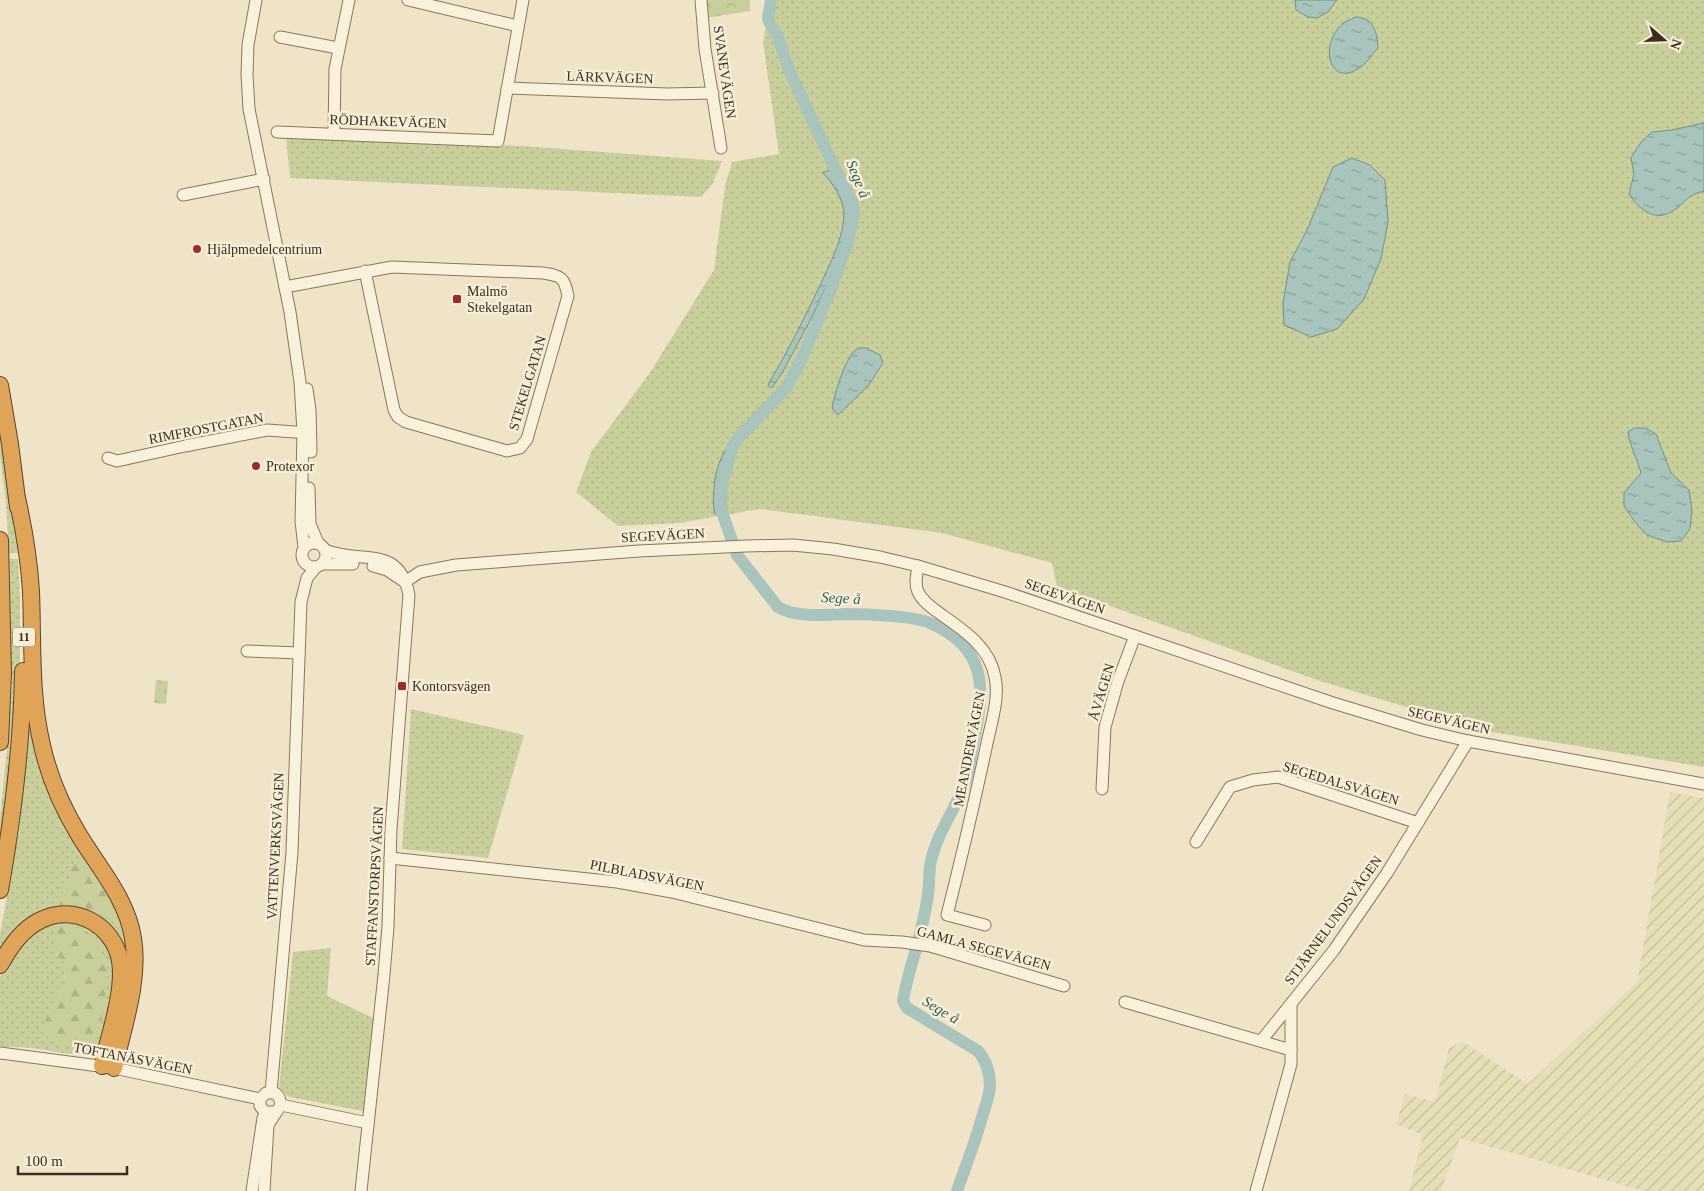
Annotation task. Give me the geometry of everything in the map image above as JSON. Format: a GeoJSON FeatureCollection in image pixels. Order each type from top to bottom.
{"type":"FeatureCollection","features":[{"type":"Feature","properties":{"kind":"highway","name":"11"},"geometry":{"type":"LineString","coordinates":[[0,385],[17,498],[21,536],[24,612],[22,713],[18,770],[8,848],[0,890]]}},
{"type":"Feature","properties":{"kind":"highway"},"geometry":{"type":"LineString","coordinates":[[17,498],[25,533],[29,565],[34,693],[44,755],[60,801],[119,897],[127,915],[133,937],[133,980],[108,1067]]}},
{"type":"Feature","properties":{"kind":"highway","name":"11"},"geometry":{"type":"LineString","coordinates":[[0,540],[4,674],[0,742]]}},
{"type":"Feature","properties":{"kind":"highway"},"geometry":{"type":"LineString","coordinates":[[0,683],[3,626]]}},
{"type":"Feature","properties":{"kind":"highway"},"geometry":{"type":"LineString","coordinates":[[0,965],[24,932],[46,917],[59,914],[75,914],[91,920],[106,932],[118,950],[121,970],[108,1067]]}},
{"type":"Feature","properties":{"kind":"street"},"geometry":{"type":"LineString","coordinates":[[256,0],[248,45],[249,109],[290,312],[296,322],[310,410],[301,515],[304,547],[301,553],[303,561],[306,565],[319,566],[336,563],[376,566],[387,570],[405,582]]}},
{"type":"Feature","properties":{"kind":"street"},"geometry":{"type":"LineString","coordinates":[[334,134],[335,69],[349,0]]}},
{"type":"Feature","properties":{"kind":"street"},"geometry":{"type":"LineString","coordinates":[[408,0],[518,26]]}},
{"type":"Feature","properties":{"kind":"street"},"geometry":{"type":"LineString","coordinates":[[507,88],[523,0]]}},
{"type":"Feature","properties":{"kind":"street","name":"SVANEVÄGEN"},"geometry":{"type":"LineString","coordinates":[[701,0],[705,49],[721,148]]}},
{"type":"Feature","properties":{"kind":"street"},"geometry":{"type":"LineString","coordinates":[[280,37],[338,48]]}},
{"type":"Feature","properties":{"kind":"street","name":"LÄRKVÄGEN"},"geometry":{"type":"LineString","coordinates":[[507,88],[667,94],[713,93]]}},
{"type":"Feature","properties":{"kind":"street","name":"RÖDHAKEVÄGEN"},"geometry":{"type":"LineString","coordinates":[[277,132],[498,141],[507,88]]}},
{"type":"Feature","properties":{"kind":"street"},"geometry":{"type":"LineString","coordinates":[[183,195],[264,179]]}},
{"type":"Feature","properties":{"kind":"street","name":"STEKELGATAN"},"geometry":{"type":"LineString","coordinates":[[285,287],[365,271],[392,267],[558,275],[565,282],[568,296],[527,439],[520,448],[507,451],[406,422],[398,418],[394,410],[365,271]]}},
{"type":"Feature","properties":{"kind":"street","name":"RIMFROSTGATAN"},"geometry":{"type":"LineString","coordinates":[[108,458],[118,461],[267,430],[307,433]]}},
{"type":"Feature","properties":{"kind":"street"},"geometry":{"type":"LineString","coordinates":[[307,433],[309,517],[312,530],[326,557],[319,566]]}},
{"type":"Feature","properties":{"kind":"street"},"geometry":{"type":"LineString","coordinates":[[304,547],[309,544],[321,547],[337,555],[374,558],[385,561],[399,569],[405,582]]}},
{"type":"Feature","properties":{"kind":"street","name":"SEGEVÄGEN"},"geometry":{"type":"LineString","coordinates":[[405,582],[420,572],[456,565],[639,551],[746,546],[793,545],[833,549],[918,566],[1005,592],[1333,703],[1422,730],[1468,741],[1704,784]]}},
{"type":"Feature","properties":{"kind":"street","name":"VATTENVERKSVÄGEN"},"geometry":{"type":"LineString","coordinates":[[271,1092],[292,852],[300,591],[303,561]]}},
{"type":"Feature","properties":{"kind":"street","name":"VATTENVERKSVÄGEN"},"geometry":{"type":"LineString","coordinates":[[301,602],[307,578],[319,566]]}},
{"type":"Feature","properties":{"kind":"street","name":"MEANDERVÄGEN"},"geometry":{"type":"LineString","coordinates":[[918,566],[916,586],[921,598],[964,630],[980,646],[990,663],[996,679],[994,706],[970,822],[947,915],[985,924]]}},
{"type":"Feature","properties":{"kind":"street","name":"STAFFANSTORPSVÄGEN"},"geometry":{"type":"LineString","coordinates":[[361,1191],[388,927],[390,858],[409,604],[408,589],[405,582]]}},
{"type":"Feature","properties":{"kind":"street","name":"ÅVÄGEN"},"geometry":{"type":"LineString","coordinates":[[1102,788],[1105,727],[1118,681],[1135,636]]}},
{"type":"Feature","properties":{"kind":"street"},"geometry":{"type":"LineString","coordinates":[[247,651],[299,653]]}},
{"type":"Feature","properties":{"kind":"street","name":"STJÄRNELUNDSVÄGEN"},"geometry":{"type":"LineString","coordinates":[[1256,1191],[1291,1064],[1291,1004],[1334,950],[1387,872],[1468,741]]}},
{"type":"Feature","properties":{"kind":"street","name":"SEGEDALSVÄGEN"},"geometry":{"type":"LineString","coordinates":[[1196,842],[1230,787],[1253,780],[1278,776],[1418,823]]}},
{"type":"Feature","properties":{"kind":"street","name":"PILBLADSVÄGEN"},"geometry":{"type":"LineString","coordinates":[[390,858],[617,882],[672,892],[864,940],[899,942]]}},
{"type":"Feature","properties":{"kind":"street","name":"GAMLA SEGEVÄGEN"},"geometry":{"type":"LineString","coordinates":[[899,942],[930,946],[1064,986]]}},
{"type":"Feature","properties":{"kind":"street"},"geometry":{"type":"LineString","coordinates":[[1125,1002],[1291,1050]]}},
{"type":"Feature","properties":{"kind":"street"},"geometry":{"type":"LineString","coordinates":[[1261,1041],[1291,1004]]}},
{"type":"Feature","properties":{"kind":"street","name":"TOFTANÄSVÄGEN"},"geometry":{"type":"LineString","coordinates":[[0,1053],[108,1067],[260,1099]]}},
{"type":"Feature","properties":{"kind":"street"},"geometry":{"type":"LineString","coordinates":[[264,1191],[268,1125],[274,1110],[280,1097],[271,1092],[266,1093],[260,1099],[260,1106],[274,1110],[368,1123]]}},
{"type":"Feature","properties":{"kind":"street"},"geometry":{"type":"LineString","coordinates":[[252,1191],[261,1124],[274,1110]]}},
{"type":"Feature","properties":{"kind":"shaded area"},"geometry":{"type":"Polygon","coordinates":[[[1670,792],[1704,798],[1704,1191],[1643,1191],[1460,1138],[1441,1191],[1409,1191],[1423,1135],[1396,1124],[1405,1094],[1435,1102],[1449,1048],[1463,1042],[1528,1084],[1637,982],[1670,792]]]}},
{"type":"Feature","properties":{"kind":"green space"},"geometry":{"type":"Polygon","coordinates":[[[704,0],[750,0],[750,11],[705,18],[704,0]]]}},
{"type":"Feature","properties":{"kind":"green space"},"geometry":{"type":"Polygon","coordinates":[[[771,0],[1704,0],[1704,767],[1486,731],[1320,681],[1057,587],[1052,563],[942,533],[760,509],[679,523],[618,526],[576,492],[591,452],[649,374],[714,270],[725,186],[732,162],[779,154],[763,42],[771,0]]]}},
{"type":"Feature","properties":{"kind":"green space"},"geometry":{"type":"Polygon","coordinates":[[[286,137],[522,146],[722,161],[713,183],[701,197],[290,178],[286,137]]]}},
{"type":"Feature","properties":{"kind":"green space"},"geometry":{"type":"Polygon","coordinates":[[[0,406],[16,522],[18,553],[9,553],[6,504],[0,456],[0,406]]]}},
{"type":"Feature","properties":{"kind":"green space"},"geometry":{"type":"Polygon","coordinates":[[[9,559],[18,559],[20,684],[0,869],[0,817],[12,683],[9,559]]]}},
{"type":"Feature","properties":{"kind":"green space"},"geometry":{"type":"Polygon","coordinates":[[[156,680],[168,681],[166,704],[154,703],[156,680]]]}},
{"type":"Feature","properties":{"kind":"green space"},"geometry":{"type":"Polygon","coordinates":[[[32,703],[34,726],[121,911],[131,964],[120,944],[58,909],[0,958],[0,935],[19,830],[32,703]]]}},
{"type":"Feature","properties":{"kind":"green space"},"geometry":{"type":"Polygon","coordinates":[[[411,709],[524,735],[488,858],[402,849],[411,709]]]}},
{"type":"Feature","properties":{"kind":"green space"},"geometry":{"type":"Polygon","coordinates":[[[83,858],[107,896],[125,937],[123,938],[112,921],[99,913],[75,907],[50,906],[74,879],[67,869],[83,858]]]}},
{"type":"Feature","properties":{"kind":"green space"},"geometry":{"type":"Polygon","coordinates":[[[79,920],[106,940],[117,978],[98,1050],[92,1053],[76,1054],[32,1048],[0,1047],[0,976],[10,959],[17,949],[47,922],[79,920]]]}},
{"type":"Feature","properties":{"kind":"green space"},"geometry":{"type":"Polygon","coordinates":[[[66,924],[85,931],[93,937],[100,956],[108,960],[101,1024],[95,1045],[90,1047],[51,1040],[43,1032],[48,1012],[64,986],[68,970],[63,959],[57,957],[55,933],[56,925],[66,924]]]}},
{"type":"Feature","properties":{"kind":"green space"},"geometry":{"type":"Polygon","coordinates":[[[331,948],[327,996],[375,1019],[363,1111],[289,1097],[279,1088],[293,952],[331,948]]]}},
{"type":"Feature","properties":{"kind":"water"},"geometry":{"type":"Polygon","coordinates":[[[1295,0],[1337,0],[1328,12],[1317,18],[1308,17],[1296,10],[1295,0]]]}},
{"type":"Feature","properties":{"kind":"water"},"geometry":{"type":"Polygon","coordinates":[[[1356,17],[1371,23],[1377,37],[1378,48],[1362,66],[1351,72],[1341,73],[1335,69],[1331,61],[1329,52],[1331,41],[1336,31],[1345,22],[1356,17]]]}},
{"type":"Feature","properties":{"kind":"water"},"geometry":{"type":"Polygon","coordinates":[[[1704,123],[1704,191],[1693,195],[1671,212],[1664,215],[1652,214],[1641,208],[1629,194],[1634,174],[1631,158],[1641,142],[1652,132],[1704,123]]]}},
{"type":"Feature","properties":{"kind":"water"},"geometry":{"type":"Polygon","coordinates":[[[1352,158],[1370,165],[1385,180],[1388,222],[1381,259],[1364,299],[1337,329],[1311,337],[1284,325],[1283,303],[1290,262],[1307,230],[1333,167],[1352,158]]]}},
{"type":"Feature","properties":{"kind":"water"},"geometry":{"type":"Polygon","coordinates":[[[830,169],[849,203],[848,229],[829,280],[812,317],[772,388],[768,385],[817,292],[840,239],[844,213],[840,197],[823,173],[830,169]]]}},
{"type":"Feature","properties":{"kind":"water"},"geometry":{"type":"Polygon","coordinates":[[[866,348],[880,355],[883,363],[868,386],[838,415],[832,408],[845,367],[857,349],[866,348]]]}},
{"type":"Feature","properties":{"kind":"water"},"geometry":{"type":"Polygon","coordinates":[[[742,425],[745,428],[731,448],[721,468],[717,490],[719,514],[715,514],[713,496],[719,464],[726,448],[742,425]]]}},
{"type":"Feature","properties":{"kind":"water"},"geometry":{"type":"Polygon","coordinates":[[[1634,428],[1645,428],[1656,434],[1671,473],[1689,490],[1692,510],[1690,529],[1681,541],[1667,542],[1647,535],[1624,506],[1624,493],[1641,473],[1628,432],[1634,428]]]}},
{"type":"Feature","properties":{"kind":"waterway","name":"Sege å"},"geometry":{"type":"LineString","coordinates":[[771,0],[769,22],[778,37],[789,70],[853,204],[854,214],[848,242],[832,287],[800,363],[786,388],[741,435],[732,448],[722,486],[721,509],[737,555],[778,607],[785,611],[802,614],[878,615],[902,617],[930,623],[949,633],[962,644],[972,657],[978,671],[980,703],[968,770],[963,788],[938,839],[932,857],[925,911],[903,1001],[907,1008],[978,1051],[984,1059],[987,1068],[990,1087],[988,1097],[957,1191]]}},
{"type":"Feature","properties":{"kind":"place","name":"Hjälpmedelcentrium"},"geometry":{"type":"Point","coordinates":[197,249]}},
{"type":"Feature","properties":{"kind":"place","name":"Malmö Stekelgatan"},"geometry":{"type":"Point","coordinates":[457,299]}},
{"type":"Feature","properties":{"kind":"place","name":"Protexor"},"geometry":{"type":"Point","coordinates":[256,466]}},
{"type":"Feature","properties":{"kind":"place","name":"Kontorsvägen"},"geometry":{"type":"Point","coordinates":[402,686]}}]}
